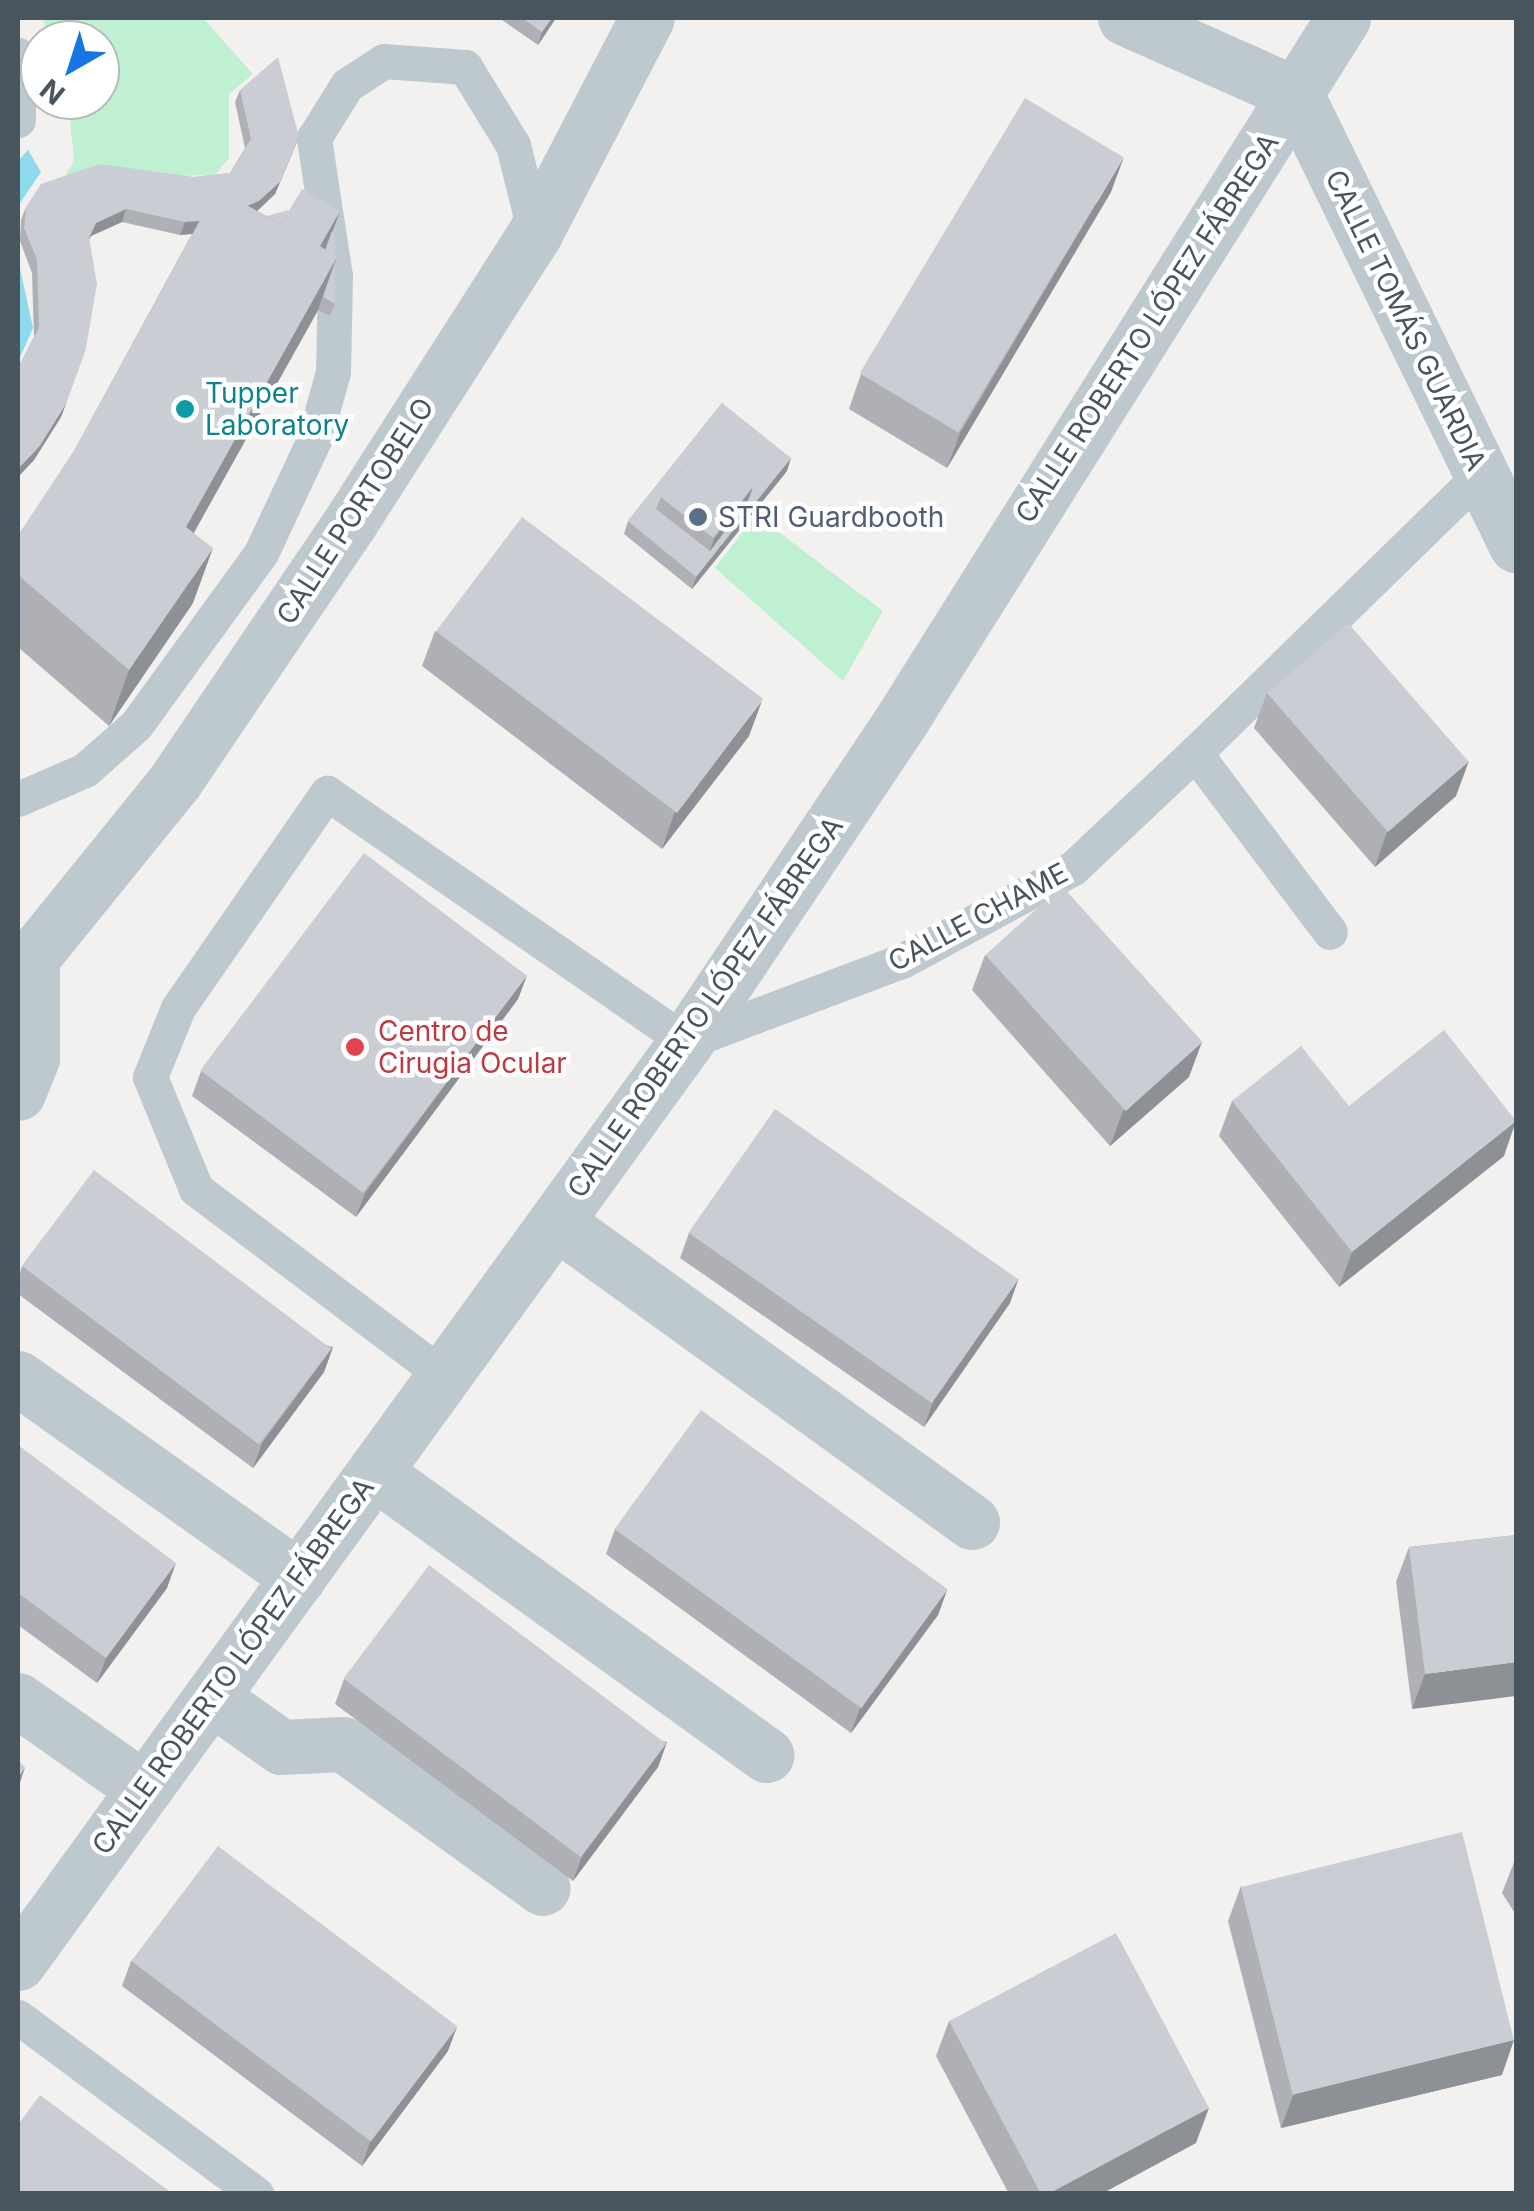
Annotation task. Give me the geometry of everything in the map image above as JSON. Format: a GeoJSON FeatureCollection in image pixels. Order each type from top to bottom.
{"type":"FeatureCollection","features":[{"type":"Feature","properties":{"kind":"street","name":"CALLE PORTOBELO"},"geometry":{"type":"LineString","coordinates":[[25,967],[175,781],[352,521],[534,232],[647,18]]}},
{"type":"Feature","properties":{"kind":"street"},"geometry":{"type":"LineString","coordinates":[[1125,18],[1296,94]]}},
{"type":"Feature","properties":{"kind":"street","name":"CALLE ROBERTO LÓPEZ FÁBREGA"},"geometry":{"type":"LineString","coordinates":[[18,1963],[686,1042],[899,724],[1342,18]]}},
{"type":"Feature","properties":{"kind":"street","name":"CALLE TOMÁS GUARDIA"},"geometry":{"type":"LineString","coordinates":[[1296,94],[1516,546]]}},
{"type":"Feature","properties":{"kind":"street"},"geometry":{"type":"LineString","coordinates":[[18,1093],[32,1058],[25,967]]}},
{"type":"Feature","properties":{"kind":"street"},"geometry":{"type":"LineString","coordinates":[[556,1222],[972,1522]]}},
{"type":"Feature","properties":{"kind":"street"},"geometry":{"type":"LineString","coordinates":[[18,1378],[298,1577]]}},
{"type":"Feature","properties":{"kind":"street"},"geometry":{"type":"LineString","coordinates":[[374,1472],[767,1755]]}},
{"type":"Feature","properties":{"kind":"street"},"geometry":{"type":"LineString","coordinates":[[211,1698],[280,1747],[343,1744],[543,1888]]}},
{"type":"Feature","properties":{"kind":"street"},"geometry":{"type":"LineString","coordinates":[[18,1700],[144,1790]]}},
{"type":"Feature","properties":{"kind":"lane"},"geometry":{"type":"LineString","coordinates":[[18,55],[18,120]]}},
{"type":"Feature","properties":{"kind":"lane"},"geometry":{"type":"LineString","coordinates":[[18,800],[85,770],[136,725],[260,553],[314,440],[332,372],[335,276],[314,138],[347,84],[384,61],[465,67],[514,145],[534,232]]}},
{"type":"Feature","properties":{"kind":"lane","name":"CALLE CHAME"},"geometry":{"type":"LineString","coordinates":[[686,1042],[902,960],[1073,868],[1480,476]]}},
{"type":"Feature","properties":{"kind":"lane"},"geometry":{"type":"LineString","coordinates":[[1195,753],[1330,932]]}},
{"type":"Feature","properties":{"kind":"lane"},"geometry":{"type":"LineString","coordinates":[[444,1376],[196,1188],[150,1077],[178,1008],[327,794],[686,1042]]}},
{"type":"Feature","properties":{"kind":"lane"},"geometry":{"type":"LineString","coordinates":[[18,2016],[256,2194]]}},
{"type":"Feature","properties":{"kind":"green space"},"geometry":{"type":"Polygon","coordinates":[[[203,18],[253,74],[229,94],[229,158],[215,175],[64,178],[74,161],[70,120],[120,120],[120,20],[42,20],[203,18]]]}},
{"type":"Feature","properties":{"kind":"green space"},"geometry":{"type":"Polygon","coordinates":[[[756,515],[883,611],[843,681],[715,568],[756,515]]]}},
{"type":"Feature","properties":{"kind":"water"},"geometry":{"type":"Polygon","coordinates":[[[28,150],[41,172],[18,206],[18,161],[28,150]]]}},
{"type":"Feature","properties":{"kind":"water"},"geometry":{"type":"Polygon","coordinates":[[[18,259],[33,328],[18,362],[18,259]]]}},
{"type":"Feature","properties":{"kind":"building"},"geometry":{"type":"Polygon","coordinates":[[[522,18],[552,18],[542,32],[522,18]]]}},
{"type":"Feature","properties":{"kind":"building"},"geometry":{"type":"Polygon","coordinates":[[[278,57],[299,137],[280,182],[259,201],[247,206],[217,189],[200,221],[185,222],[126,209],[96,223],[89,237],[97,284],[86,348],[66,404],[39,447],[18,469],[18,368],[39,328],[37,260],[24,228],[26,207],[41,184],[100,164],[195,177],[230,173],[251,139],[240,90],[278,57]]]}},
{"type":"Feature","properties":{"kind":"building"},"geometry":{"type":"Polygon","coordinates":[[[1025,98],[1124,157],[958,432],[860,373],[1025,98]]]}},
{"type":"Feature","properties":{"kind":"building","name":"Tupper Laboratory"},"geometry":{"type":"Polygon","coordinates":[[[217,189],[281,224],[302,189],[340,211],[320,246],[337,257],[186,527],[213,548],[129,670],[18,575],[18,536],[74,451],[217,189]]]}},
{"type":"Feature","properties":{"kind":"building"},"geometry":{"type":"Polygon","coordinates":[[[289,210],[281,224],[267,216],[289,210]]]}},
{"type":"Feature","properties":{"kind":"building"},"geometry":{"type":"Polygon","coordinates":[[[332,231],[335,235],[335,256],[325,250],[332,231]]]}},
{"type":"Feature","properties":{"kind":"building"},"geometry":{"type":"Polygon","coordinates":[[[335,262],[335,304],[323,297],[335,262]]]}},
{"type":"Feature","properties":{"kind":"building"},"geometry":{"type":"Polygon","coordinates":[[[722,403],[791,458],[696,577],[628,521],[722,403]],[[701,446],[656,509],[710,551],[749,499],[753,487],[701,446]]]}},
{"type":"Feature","properties":{"kind":"building"},"geometry":{"type":"Polygon","coordinates":[[[701,446],[753,487],[713,538],[661,497],[701,446]]]}},
{"type":"Feature","properties":{"kind":"building"},"geometry":{"type":"Polygon","coordinates":[[[522,517],[763,699],[677,813],[436,631],[522,517]]]}},
{"type":"Feature","properties":{"kind":"building"},"geometry":{"type":"Polygon","coordinates":[[[1348,623],[1469,762],[1388,832],[1267,693],[1348,623]]]}},
{"type":"Feature","properties":{"kind":"building","name":"Centro de Cirugia Ocular"},"geometry":{"type":"Polygon","coordinates":[[[364,853],[527,976],[363,1193],[200,1070],[364,853]]]}},
{"type":"Feature","properties":{"kind":"building"},"geometry":{"type":"Polygon","coordinates":[[[1062,886],[1203,1042],[1126,1111],[985,955],[1062,886]]]}},
{"type":"Feature","properties":{"kind":"building"},"geometry":{"type":"Polygon","coordinates":[[[1444,1030],[1516,1121],[1352,1252],[1232,1101],[1301,1046],[1349,1106],[1444,1030]]]}},
{"type":"Feature","properties":{"kind":"building"},"geometry":{"type":"Polygon","coordinates":[[[775,1109],[1018,1279],[932,1403],[688,1233],[775,1109]]]}},
{"type":"Feature","properties":{"kind":"building"},"geometry":{"type":"Polygon","coordinates":[[[94,1170],[331,1349],[259,1445],[22,1266],[94,1170]]]}},
{"type":"Feature","properties":{"kind":"building"},"geometry":{"type":"Polygon","coordinates":[[[701,1410],[948,1589],[861,1708],[615,1529],[701,1410]]]}},
{"type":"Feature","properties":{"kind":"building"},"geometry":{"type":"Polygon","coordinates":[[[18,1445],[176,1563],[106,1658],[18,1593],[18,1445]]]}},
{"type":"Feature","properties":{"kind":"building"},"geometry":{"type":"Polygon","coordinates":[[[1516,1535],[1516,1662],[1425,1674],[1409,1547],[1516,1535]]]}},
{"type":"Feature","properties":{"kind":"building"},"geometry":{"type":"Polygon","coordinates":[[[429,1565],[666,1744],[581,1857],[344,1678],[429,1565]]]}},
{"type":"Feature","properties":{"kind":"building"},"geometry":{"type":"Polygon","coordinates":[[[1462,1832],[1514,2040],[1293,2095],[1241,1887],[1462,1832]]]}},
{"type":"Feature","properties":{"kind":"building"},"geometry":{"type":"Polygon","coordinates":[[[218,1846],[458,2027],[371,2142],[131,1961],[218,1846]]]}},
{"type":"Feature","properties":{"kind":"building"},"geometry":{"type":"Polygon","coordinates":[[[1116,1933],[1209,2108],[1048,2194],[1041,2194],[949,2021],[1116,1933]]]}},
{"type":"Feature","properties":{"kind":"building"},"geometry":{"type":"Polygon","coordinates":[[[40,2095],[173,2194],[18,2194],[18,2125],[40,2095]]]}},
{"type":"Feature","properties":{"kind":"place","name":"Tupper Laboratory"},"geometry":{"type":"Point","coordinates":[185,409]}},
{"type":"Feature","properties":{"kind":"place","name":"STRI Guardbooth"},"geometry":{"type":"Point","coordinates":[698,517]}},
{"type":"Feature","properties":{"kind":"place","name":"Centro de Cirugia Ocular"},"geometry":{"type":"Point","coordinates":[355,1047]}}]}
